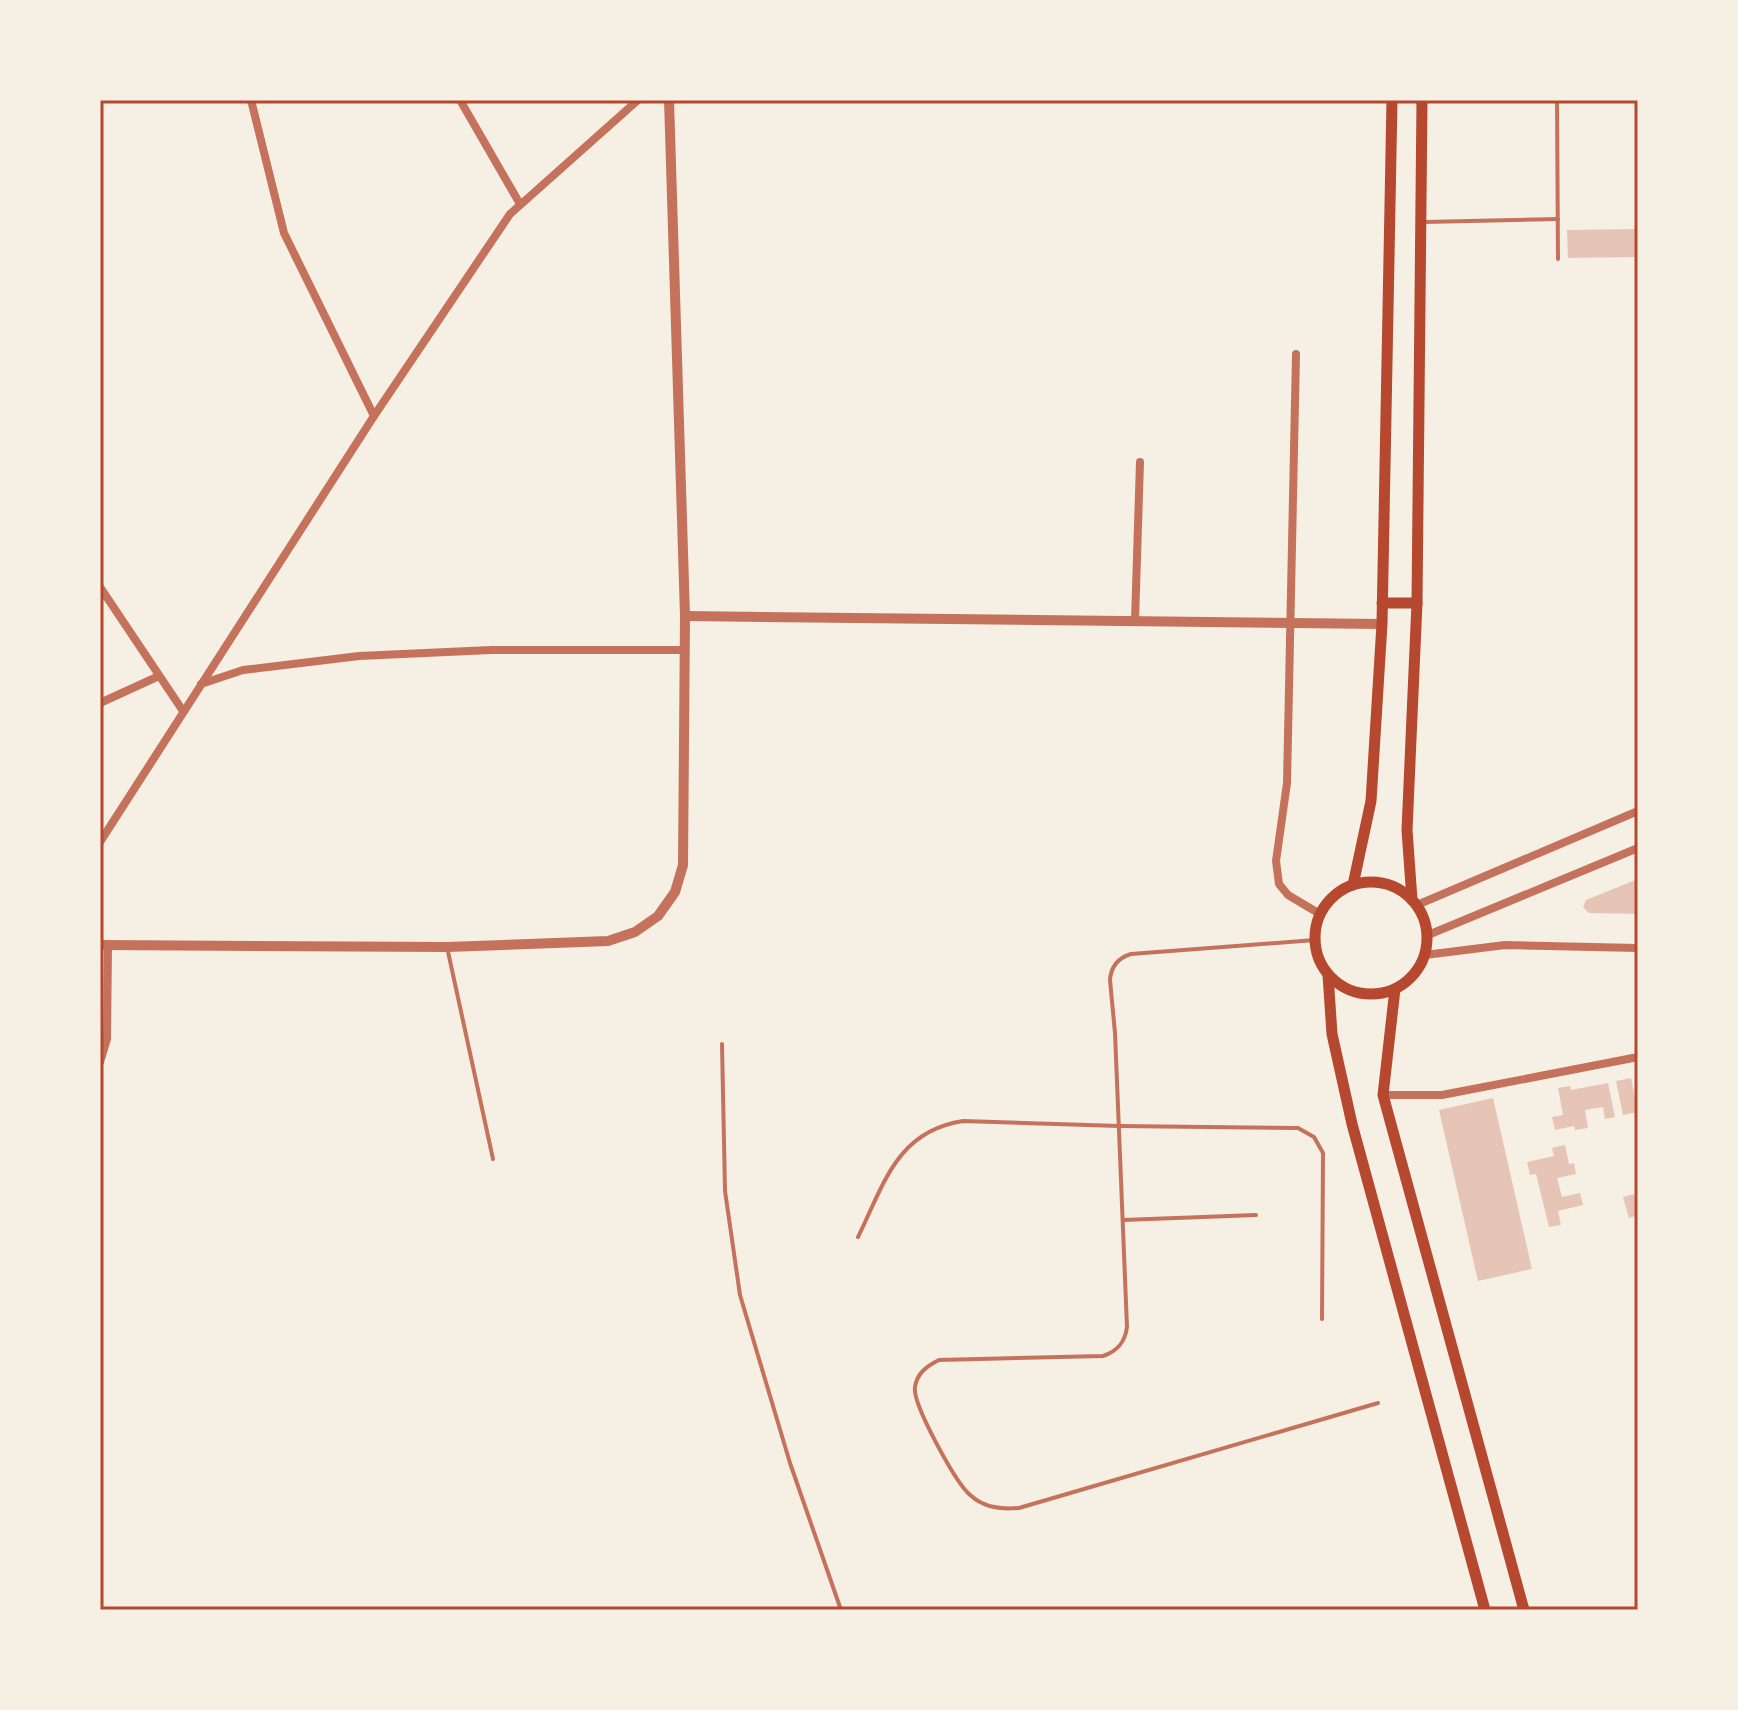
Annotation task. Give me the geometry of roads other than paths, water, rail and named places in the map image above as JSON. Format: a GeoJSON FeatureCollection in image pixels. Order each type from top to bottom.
{"type":"FeatureCollection","features":[{"type":"Feature","properties":{"kind":"main road"},"geometry":{"type":"LineString","coordinates":[[1353,885],[1371,801],[1382,624],[1392,100]]}},
{"type":"Feature","properties":{"kind":"main road"},"geometry":{"type":"LineString","coordinates":[[1328,975],[1342,986],[1359,993],[1378,994],[1395,989],[1414,975],[1425,955],[1428,935],[1415,902],[1407,830],[1417,603],[1422,100]]}},
{"type":"Feature","properties":{"kind":"main road"},"geometry":{"type":"LineString","coordinates":[[1382,603],[1417,603]]}},
{"type":"Feature","properties":{"kind":"main road"},"geometry":{"type":"LineString","coordinates":[[1415,902],[1400,890],[1385,884],[1369,882],[1353,885],[1340,891],[1320,914],[1315,940],[1328,975],[1332,1034],[1352,1124],[1485,1610]]}},
{"type":"Feature","properties":{"kind":"main road"},"geometry":{"type":"LineString","coordinates":[[1395,989],[1383,1095],[1524,1610]]}},
{"type":"Feature","properties":{"kind":"street"},"geometry":{"type":"LineString","coordinates":[[251,100],[284,233],[374,416]]}},
{"type":"Feature","properties":{"kind":"street"},"geometry":{"type":"LineString","coordinates":[[460,100],[520,204]]}},
{"type":"Feature","properties":{"kind":"street"},"geometry":{"type":"LineString","coordinates":[[100,842],[374,416],[510,214],[638,100]]}},
{"type":"Feature","properties":{"kind":"street"},"geometry":{"type":"LineString","coordinates":[[100,1062],[107,1039],[104,946],[447,947],[608,941],[622,938],[647,925],[667,904],[680,879],[683,865],[685,616],[669,100]]}},
{"type":"Feature","properties":{"kind":"street"},"geometry":{"type":"LineString","coordinates":[[1296,354],[1287,783],[1277,873],[1279,884],[1288,895],[1320,914]]}},
{"type":"Feature","properties":{"kind":"street"},"geometry":{"type":"LineString","coordinates":[[1135,621],[1140,462]]}},
{"type":"Feature","properties":{"kind":"street"},"geometry":{"type":"LineString","coordinates":[[100,587],[183,711]]}},
{"type":"Feature","properties":{"kind":"street"},"geometry":{"type":"LineString","coordinates":[[685,616],[1382,624]]}},
{"type":"Feature","properties":{"kind":"street"},"geometry":{"type":"LineString","coordinates":[[201,684],[243,670],[359,656],[491,650],[684,650]]}},
{"type":"Feature","properties":{"kind":"street"},"geometry":{"type":"LineString","coordinates":[[100,703],[159,676]]}},
{"type":"Feature","properties":{"kind":"street"},"geometry":{"type":"LineString","coordinates":[[1415,902],[1638,811]]}},
{"type":"Feature","properties":{"kind":"street"},"geometry":{"type":"LineString","coordinates":[[1428,935],[1638,848]]}},
{"type":"Feature","properties":{"kind":"street"},"geometry":{"type":"LineString","coordinates":[[1425,955],[1505,945],[1638,948]]}},
{"type":"Feature","properties":{"kind":"street"},"geometry":{"type":"LineString","coordinates":[[1383,1095],[1442,1095],[1638,1057]]}},
{"type":"Feature","properties":{"kind":"lane"},"geometry":{"type":"LineString","coordinates":[[1557,100],[1558,259]]}},
{"type":"Feature","properties":{"kind":"lane"},"geometry":{"type":"LineString","coordinates":[[1419,222],[1558,219]]}},
{"type":"Feature","properties":{"kind":"lane"},"geometry":{"type":"LineString","coordinates":[[1315,940],[1131,954],[1118,960],[1110,980],[1119,1126],[1126,1335],[1118,1349],[1095,1357],[939,1360],[930,1364],[918,1378],[915,1396],[958,1480],[969,1494],[992,1507],[1019,1508],[1378,1403]]}},
{"type":"Feature","properties":{"kind":"lane"},"geometry":{"type":"LineString","coordinates":[[447,947],[493,1159]]}},
{"type":"Feature","properties":{"kind":"lane"},"geometry":{"type":"LineString","coordinates":[[722,1044],[725,1191],[740,1295],[790,1463],[841,1610]]}},
{"type":"Feature","properties":{"kind":"lane"},"geometry":{"type":"LineString","coordinates":[[858,1237],[896,1161],[918,1137],[932,1129],[963,1121],[1298,1128],[1314,1137],[1323,1153],[1322,1319]]}},
{"type":"Feature","properties":{"kind":"lane"},"geometry":{"type":"LineString","coordinates":[[1123,1220],[1256,1215]]}}]}
